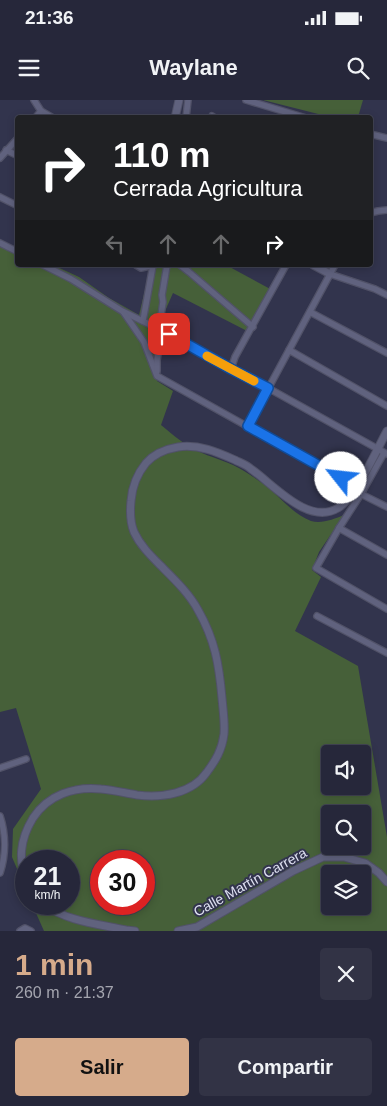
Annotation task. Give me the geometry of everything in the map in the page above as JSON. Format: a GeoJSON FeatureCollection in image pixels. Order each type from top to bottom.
{"type":"FeatureCollection","features":[{"type":"Feature","properties":{"kind":"street"},"geometry":{"type":"LineString","coordinates":[[34,100],[41,110],[48,115]]}},
{"type":"Feature","properties":{"kind":"street"},"geometry":{"type":"LineString","coordinates":[[175,115],[179,100]]}},
{"type":"Feature","properties":{"kind":"street"},"geometry":{"type":"LineString","coordinates":[[186,115],[188,100]]}},
{"type":"Feature","properties":{"kind":"street"},"geometry":{"type":"LineString","coordinates":[[246,100],[296,115]]}},
{"type":"Feature","properties":{"kind":"street"},"geometry":{"type":"LineString","coordinates":[[37,115],[41,110]]}},
{"type":"Feature","properties":{"kind":"street"},"geometry":{"type":"LineString","coordinates":[[373,135],[387,138]]}},
{"type":"Feature","properties":{"kind":"street"},"geometry":{"type":"LineString","coordinates":[[0,158],[15,141]]}},
{"type":"Feature","properties":{"kind":"street"},"geometry":{"type":"LineString","coordinates":[[6,150],[15,154]]}},
{"type":"Feature","properties":{"kind":"street"},"geometry":{"type":"LineString","coordinates":[[0,197],[15,204]]}},
{"type":"Feature","properties":{"kind":"street"},"geometry":{"type":"LineString","coordinates":[[373,212],[387,210]]}},
{"type":"Feature","properties":{"kind":"street"},"geometry":{"type":"LineString","coordinates":[[0,243],[15,250]]}},
{"type":"Feature","properties":{"kind":"street"},"geometry":{"type":"LineString","coordinates":[[47,267],[71,279],[122,311],[169,334],[383,452]]}},
{"type":"Feature","properties":{"kind":"street"},"geometry":{"type":"LineString","coordinates":[[143,321],[154,267]]}},
{"type":"Feature","properties":{"kind":"street"},"geometry":{"type":"LineString","coordinates":[[157,376],[160,344],[158,329],[167,267]]}},
{"type":"Feature","properties":{"kind":"street"},"geometry":{"type":"LineString","coordinates":[[183,267],[253,327]]}},
{"type":"Feature","properties":{"kind":"street"},"geometry":{"type":"LineString","coordinates":[[231,369],[235,357],[285,267]]}},
{"type":"Feature","properties":{"kind":"street"},"geometry":{"type":"LineString","coordinates":[[317,267],[330,274],[387,295]]}},
{"type":"Feature","properties":{"kind":"street"},"geometry":{"type":"LineString","coordinates":[[248,426],[334,267]]}},
{"type":"Feature","properties":{"kind":"street"},"geometry":{"type":"LineString","coordinates":[[122,311],[144,342],[157,376],[356,487]]}},
{"type":"Feature","properties":{"kind":"street"},"geometry":{"type":"LineString","coordinates":[[310,312],[387,353]]}},
{"type":"Feature","properties":{"kind":"street"},"geometry":{"type":"LineString","coordinates":[[289,350],[387,406]]}},
{"type":"Feature","properties":{"kind":"street"},"geometry":{"type":"LineString","coordinates":[[387,431],[383,452],[361,494],[338,528],[316,568],[387,609]]}},
{"type":"Feature","properties":{"kind":"street"},"geometry":{"type":"LineString","coordinates":[[22,850],[27,827],[36,813],[49,800],[78,789],[100,789],[140,795],[168,795],[186,790],[204,777],[218,757],[224,735],[220,674],[216,652],[197,608],[178,584],[143,548],[134,531],[130,514],[131,495],[137,476],[148,461],[162,451],[188,446],[215,450],[250,467],[300,507],[313,512],[324,512],[336,509],[347,501],[383,452]]}},
{"type":"Feature","properties":{"kind":"street"},"geometry":{"type":"LineString","coordinates":[[361,494],[387,507]]}},
{"type":"Feature","properties":{"kind":"street"},"geometry":{"type":"LineString","coordinates":[[338,528],[387,555]]}},
{"type":"Feature","properties":{"kind":"street"},"geometry":{"type":"LineString","coordinates":[[317,616],[387,653]]}},
{"type":"Feature","properties":{"kind":"street"},"geometry":{"type":"LineString","coordinates":[[0,768],[26,759]]}},
{"type":"Feature","properties":{"kind":"street"},"geometry":{"type":"LineString","coordinates":[[0,816],[3,825],[4,851],[0,873]]}},
{"type":"Feature","properties":{"kind":"street","name":"Calle Martín Carrera"},"geometry":{"type":"LineString","coordinates":[[178,931],[197,927],[293,871],[323,856],[344,857],[365,863],[379,873],[387,882]]}},
{"type":"Feature","properties":{"kind":"street"},"geometry":{"type":"LineString","coordinates":[[62,915],[135,931]]}},
{"type":"Feature","properties":{"kind":"green space"},"geometry":{"type":"Polygon","coordinates":[[[263,100],[363,100],[359,115],[322,115],[263,100]]]}},
{"type":"Feature","properties":{"kind":"green space"},"geometry":{"type":"Polygon","coordinates":[[[0,240],[15,248],[15,267],[57,267],[79,277],[109,298],[139,315],[151,267],[230,267],[274,291],[251,333],[173,293],[158,327],[155,359],[157,381],[173,391],[161,425],[191,448],[234,465],[250,475],[269,488],[299,515],[311,521],[328,521],[344,515],[319,552],[312,570],[321,577],[295,631],[358,666],[387,837],[387,931],[44,931],[37,915],[80,915],[80,850],[15,850],[15,864],[12,857],[13,829],[41,789],[16,708],[0,712],[0,240]]]}},
{"type":"Feature","properties":{"kind":"slow traffic"},"geometry":{"type":"LineString","coordinates":[[207,356],[254,381]]}},
{"type":"Feature","properties":{"kind":"route"},"geometry":{"type":"LineString","coordinates":[[169,334],[268,388],[248,426],[341,478]]}}]}
